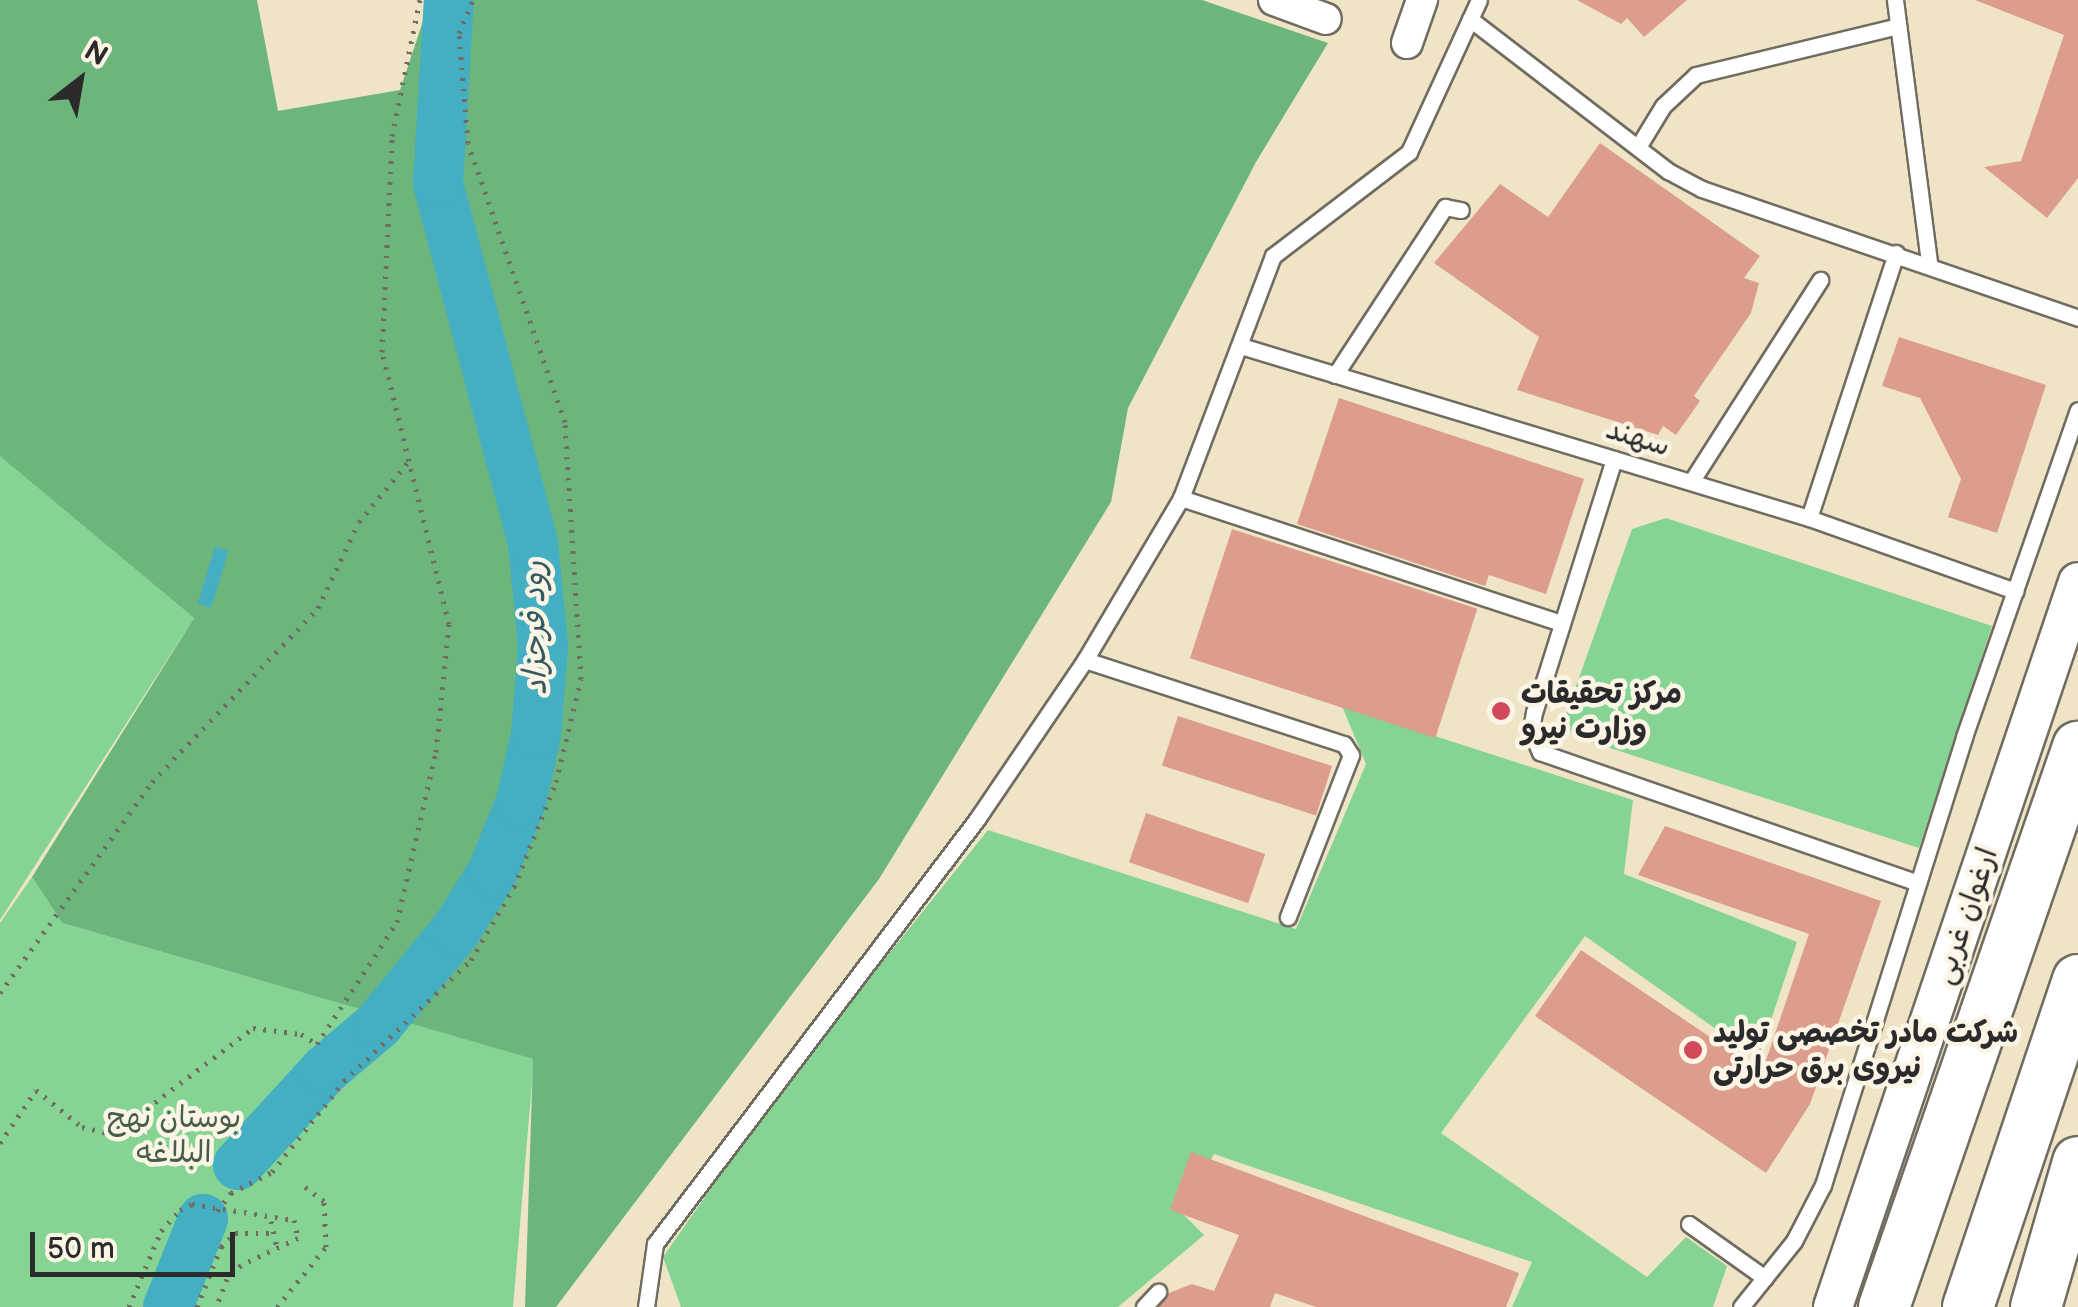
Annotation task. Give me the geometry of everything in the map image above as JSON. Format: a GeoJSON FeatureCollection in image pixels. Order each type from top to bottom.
{"type":"FeatureCollection","features":[{"type":"Feature","properties":{"kind":"highway"},"geometry":{"type":"LineString","coordinates":[[1884,1307],[2078,747]]}},
{"type":"Feature","properties":{"kind":"highway"},"geometry":{"type":"LineString","coordinates":[[1968,1307],[2078,980]]}},
{"type":"Feature","properties":{"kind":"highway"},"geometry":{"type":"LineString","coordinates":[[2039,1296],[2078,1162]]}},
{"type":"Feature","properties":{"kind":"street"},"geometry":{"type":"LineString","coordinates":[[1274,0],[1326,20]]}},
{"type":"Feature","properties":{"kind":"street"},"geometry":{"type":"LineString","coordinates":[[1407,42],[1422,0]]}},
{"type":"Feature","properties":{"kind":"street","name":"ارغوان غربی"},"geometry":{"type":"LineString","coordinates":[[1833,1307],[2078,582]]}},
{"type":"Feature","properties":{"kind":"street"},"geometry":{"type":"LineString","coordinates":[[2039,1296],[2078,1208]]}},
{"type":"Feature","properties":{"kind":"lane"},"geometry":{"type":"LineString","coordinates":[[646,1307],[655,1244],[977,819],[1085,660],[1180,498],[1242,346],[1273,256],[1408,152],[1478,0]]}},
{"type":"Feature","properties":{"kind":"lane"},"geometry":{"type":"LineString","coordinates":[[1895,0],[1929,263]]}},
{"type":"Feature","properties":{"kind":"lane"},"geometry":{"type":"LineString","coordinates":[[1470,19],[1638,148],[1702,190],[1929,263],[2078,318]]}},
{"type":"Feature","properties":{"kind":"lane"},"geometry":{"type":"LineString","coordinates":[[1638,148],[1663,106],[1696,76],[1898,26]]}},
{"type":"Feature","properties":{"kind":"lane"},"geometry":{"type":"LineString","coordinates":[[1335,375],[1445,207],[1460,210]]}},
{"type":"Feature","properties":{"kind":"lane"},"geometry":{"type":"LineString","coordinates":[[1810,518],[1896,252]]}},
{"type":"Feature","properties":{"kind":"lane"},"geometry":{"type":"LineString","coordinates":[[1691,482],[1820,280]]}},
{"type":"Feature","properties":{"kind":"lane","name":"سهند"},"geometry":{"type":"LineString","coordinates":[[1242,346],[1810,518],[2015,592]]}},
{"type":"Feature","properties":{"kind":"lane"},"geometry":{"type":"LineString","coordinates":[[1741,1307],[1766,1278],[1823,1185],[1918,883],[2078,410]]}},
{"type":"Feature","properties":{"kind":"lane"},"geometry":{"type":"LineString","coordinates":[[1614,459],[1530,731],[1540,752],[1918,883]]}},
{"type":"Feature","properties":{"kind":"lane"},"geometry":{"type":"LineString","coordinates":[[1180,498],[1562,623]]}},
{"type":"Feature","properties":{"kind":"lane"},"geometry":{"type":"LineString","coordinates":[[1085,660],[1344,744],[1351,756],[1288,916]]}},
{"type":"Feature","properties":{"kind":"lane"},"geometry":{"type":"LineString","coordinates":[[1689,1224],[1766,1278]]}},
{"type":"Feature","properties":{"kind":"lane"},"geometry":{"type":"LineString","coordinates":[[1144,1307],[1158,1292]]}},
{"type":"Feature","properties":{"kind":"path"},"geometry":{"type":"LineString","coordinates":[[0,1142],[36,1090],[82,1128],[113,1134],[253,1028],[300,1034],[317,1044],[397,922],[436,752],[449,624],[382,352],[382,275],[392,136],[420,0]]}},
{"type":"Feature","properties":{"kind":"path"},"geometry":{"type":"LineString","coordinates":[[217,1211],[232,1193],[272,1172],[344,1081],[471,960],[514,887],[556,782],[581,679],[565,422],[468,143],[459,33],[473,0]]}},
{"type":"Feature","properties":{"kind":"path"},"geometry":{"type":"LineString","coordinates":[[0,993],[152,782],[318,608],[359,522],[409,460]]}},
{"type":"Feature","properties":{"kind":"path"},"geometry":{"type":"LineString","coordinates":[[277,1307],[326,1247],[324,1201],[304,1186]]}},
{"type":"Feature","properties":{"kind":"path"},"geometry":{"type":"LineString","coordinates":[[129,1307],[171,1216],[192,1204],[271,1220],[294,1220],[301,1228],[298,1238],[227,1279],[216,1307]]}},
{"type":"Feature","properties":{"kind":"path"},"geometry":{"type":"LineString","coordinates":[[271,1220],[269,1232],[277,1247]]}},
{"type":"Feature","properties":{"kind":"path"},"geometry":{"type":"LineString","coordinates":[[197,1307],[221,1247],[235,1234],[269,1232]]}},
{"type":"Feature","properties":{"kind":"green space"},"geometry":{"type":"Polygon","coordinates":[[[0,0],[257,0],[278,111],[400,90],[430,0],[1202,0],[1328,43],[1256,162],[1128,408],[1111,502],[879,879],[556,1307],[525,1307],[533,1059],[62,923],[32,877],[194,618],[0,456],[0,0]]]}},
{"type":"Feature","properties":{"kind":"green space"},"geometry":{"type":"Polygon","coordinates":[[[0,455],[194,618],[0,920],[0,455]]]}},
{"type":"Feature","properties":{"kind":"green space"},"geometry":{"type":"Polygon","coordinates":[[[1666,518],[1992,626],[1919,848],[1573,736],[1564,720],[1632,529],[1666,518]]]}},
{"type":"Feature","properties":{"kind":"green space"},"geometry":{"type":"Polygon","coordinates":[[[1342,706],[1633,800],[1624,874],[1797,942],[1758,1059],[1585,936],[1441,1133],[1647,1277],[1686,1237],[1727,1266],[1713,1307],[1512,1307],[1532,1262],[1214,1154],[1180,1211],[1204,1235],[1118,1307],[681,1307],[663,1257],[776,1095],[988,830],[1296,929],[1366,764],[1342,706]]]}},
{"type":"Feature","properties":{"kind":"green space","name":"بوستان نهج البلاغه"},"geometry":{"type":"Polygon","coordinates":[[[32,877],[62,923],[534,1059],[513,1307],[0,1307],[0,923],[32,877]]]}},
{"type":"Feature","properties":{"kind":"water"},"geometry":{"type":"Polygon","coordinates":[[[215,547],[228,551],[211,608],[198,603],[215,547]]]}},
{"type":"Feature","properties":{"kind":"building"},"geometry":{"type":"Polygon","coordinates":[[[1577,0],[1687,0],[1644,37],[1627,18],[1621,24],[1577,0]]]}},
{"type":"Feature","properties":{"kind":"building"},"geometry":{"type":"Polygon","coordinates":[[[1975,0],[2078,0],[2078,178],[2047,218],[1984,167],[2021,161],[2064,35],[1975,0]]]}},
{"type":"Feature","properties":{"kind":"building"},"geometry":{"type":"Polygon","coordinates":[[[1600,143],[1760,256],[1744,278],[1759,283],[1751,313],[1694,396],[1700,401],[1676,435],[1663,426],[1658,435],[1517,390],[1539,337],[1434,263],[1500,184],[1548,217],[1600,143]]]}},
{"type":"Feature","properties":{"kind":"building"},"geometry":{"type":"Polygon","coordinates":[[[1899,337],[2046,385],[1997,533],[1948,517],[1961,479],[1920,398],[1882,386],[1899,337]]]}},
{"type":"Feature","properties":{"kind":"building"},"geometry":{"type":"Polygon","coordinates":[[[1339,398],[1584,479],[1546,594],[1489,575],[1485,586],[1297,524],[1339,398]]]}},
{"type":"Feature","properties":{"kind":"building"},"geometry":{"type":"Polygon","coordinates":[[[1232,529],[1477,609],[1435,738],[1190,658],[1232,529]]]}},
{"type":"Feature","properties":{"kind":"building"},"geometry":{"type":"Polygon","coordinates":[[[1178,716],[1332,766],[1316,816],[1162,765],[1178,716]]]}},
{"type":"Feature","properties":{"kind":"building"},"geometry":{"type":"Polygon","coordinates":[[[1146,813],[1265,854],[1248,903],[1129,862],[1146,813]]]}},
{"type":"Feature","properties":{"kind":"building"},"geometry":{"type":"Polygon","coordinates":[[[1665,826],[1881,901],[1810,1104],[1766,1173],[1535,1016],[1581,950],[1762,1072],[1809,934],[1638,875],[1665,826]]]}},
{"type":"Feature","properties":{"kind":"building"},"geometry":{"type":"Polygon","coordinates":[[[1191,1152],[1519,1273],[1506,1307],[1316,1307],[1275,1293],[1270,1307],[1159,1307],[1169,1293],[1192,1284],[1214,1291],[1239,1235],[1170,1210],[1191,1152]]]}},
{"type":"Feature","properties":{"kind":"waterway","name":"رود فرحزاد"},"geometry":{"type":"LineString","coordinates":[[238,1165],[325,1070],[378,1025],[456,930],[492,873],[521,802],[536,735],[543,646],[533,543],[438,183],[449,0]]}},
{"type":"Feature","properties":{"kind":"waterway","name":"رود فرحزاد"},"geometry":{"type":"LineString","coordinates":[[168,1307],[203,1219]]}},
{"type":"Feature","properties":{"kind":"place","name":"مرکز تحقیقات وزارت نیرو"},"geometry":{"type":"Point","coordinates":[1501,711]}},
{"type":"Feature","properties":{"kind":"place","name":"شرکت مادر تخصصی تولید نیروی برق حرارتی"},"geometry":{"type":"Point","coordinates":[1693,1050]}}]}
